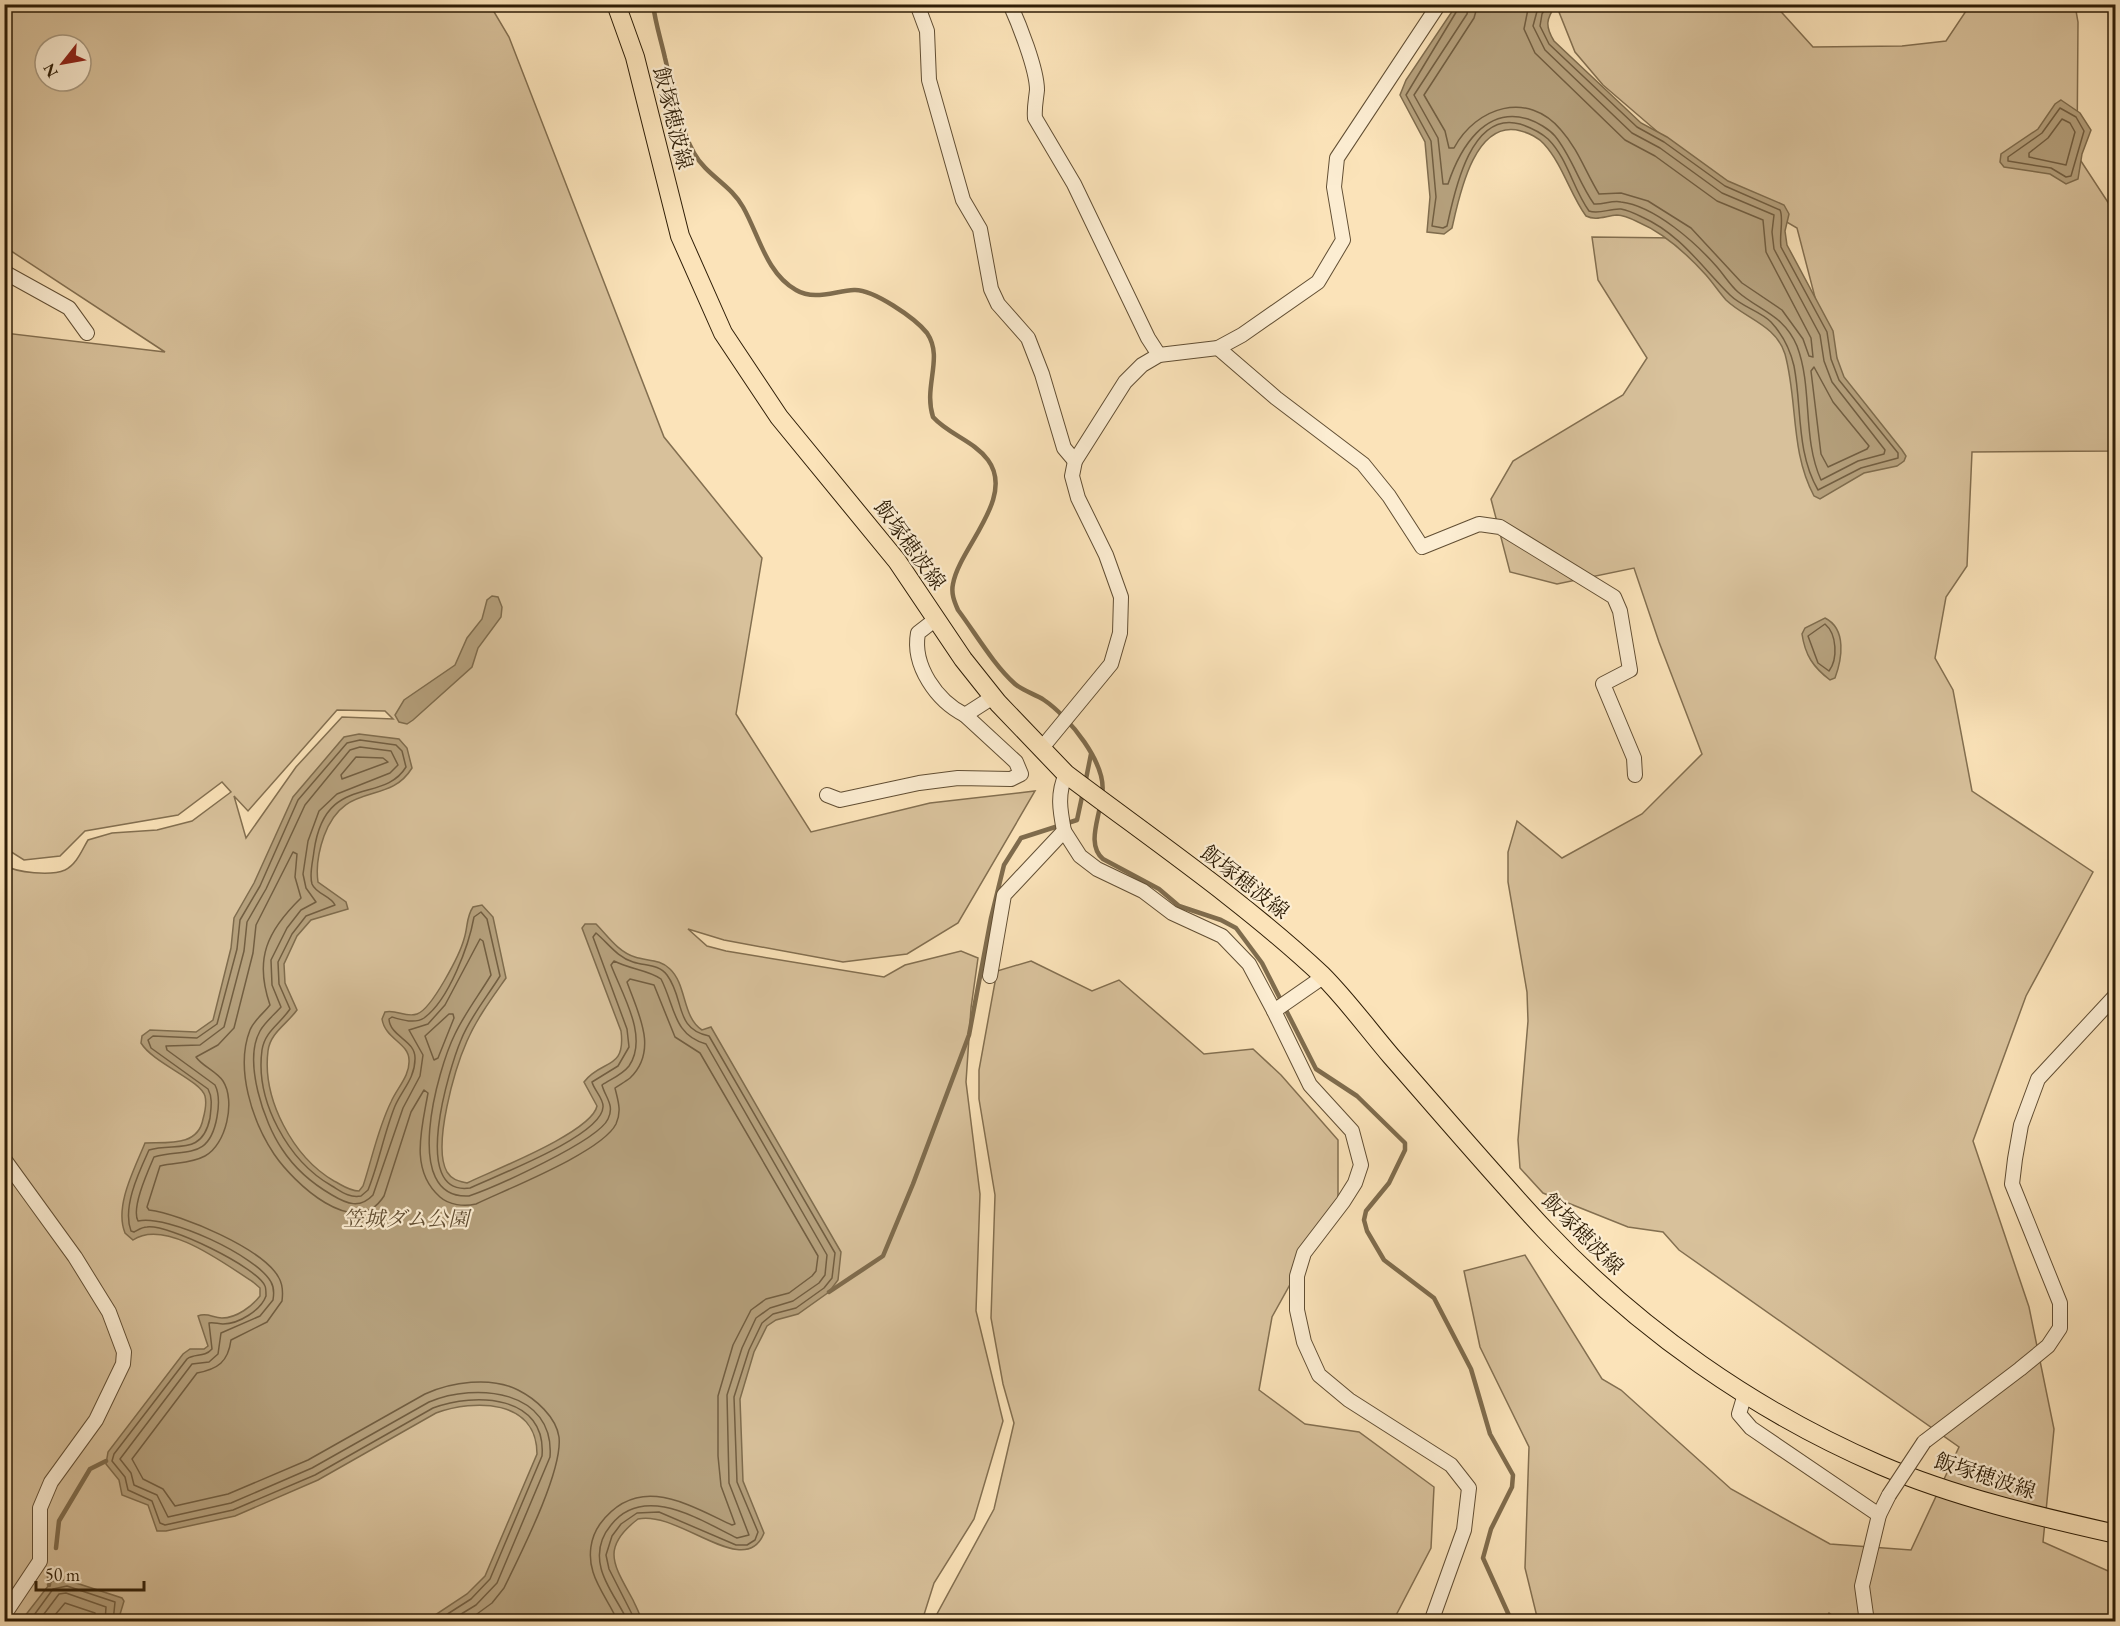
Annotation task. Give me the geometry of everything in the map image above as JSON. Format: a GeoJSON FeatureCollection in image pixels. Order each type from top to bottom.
{"type":"FeatureCollection","features":[{"type":"Feature","properties":{"kind":"main road","name":"飯塚穂波線"},"geometry":{"type":"LineString","coordinates":[[616,4],[635,57],[680,236],[723,333],[779,417],[897,561],[963,659],[993,698],[1041,750],[1066,774],[1250,912],[1323,977],[1547,1232],[1609,1293],[1670,1342],[1745,1394],[1809,1430],[1881,1465],[2005,1509],[2115,1534]]}},
{"type":"Feature","properties":{"kind":"street"},"geometry":{"type":"LineString","coordinates":[[917,4],[927,31],[928,80],[963,200],[980,229],[991,289],[998,304],[1016,321],[1028,338],[1064,448],[1075,461]]}},
{"type":"Feature","properties":{"kind":"street"},"geometry":{"type":"LineString","coordinates":[[1010,4],[1021,29],[1037,89],[1035,118],[1074,184],[1148,338],[1159,355]]}},
{"type":"Feature","properties":{"kind":"street"},"geometry":{"type":"LineString","coordinates":[[1041,750],[1111,664],[1120,633],[1121,597],[1106,555],[1078,498],[1072,476],[1075,461],[1125,382],[1142,365],[1159,355],[1218,348],[1242,335],[1318,282],[1334,260],[1343,240],[1334,187],[1337,158],[1439,4]]}},
{"type":"Feature","properties":{"kind":"street"},"geometry":{"type":"LineString","coordinates":[[4,272],[69,308],[87,333]]}},
{"type":"Feature","properties":{"kind":"street"},"geometry":{"type":"LineString","coordinates":[[1218,348],[1276,398],[1363,464],[1389,496],[1422,547],[1479,524],[1500,527],[1614,597],[1620,611],[1630,670],[1603,684],[1634,758],[1635,775]]}},
{"type":"Feature","properties":{"kind":"street"},"geometry":{"type":"LineString","coordinates":[[827,795],[840,800],[919,783],[958,778],[1011,779],[1021,774],[1016,762],[965,715],[938,696],[927,676],[916,642],[918,633],[936,619]]}},
{"type":"Feature","properties":{"kind":"street"},"geometry":{"type":"LineString","coordinates":[[965,715],[993,698]]}},
{"type":"Feature","properties":{"kind":"street"},"geometry":{"type":"LineString","coordinates":[[1066,774],[1061,786],[1059,804],[1064,831],[1080,855],[1097,869],[1143,891],[1172,913],[1222,936],[1248,964],[1310,1085],[1353,1131],[1360,1165],[1355,1183],[1304,1253],[1297,1276],[1297,1310],[1304,1342],[1319,1375],[1349,1400],[1452,1465],[1469,1488],[1464,1530],[1431,1622]]}},
{"type":"Feature","properties":{"kind":"street"},"geometry":{"type":"LineString","coordinates":[[990,976],[1004,895],[1064,831]]}},
{"type":"Feature","properties":{"kind":"street"},"geometry":{"type":"LineString","coordinates":[[1274,1011],[1323,977]]}},
{"type":"Feature","properties":{"kind":"street"},"geometry":{"type":"LineString","coordinates":[[1867,1622],[1862,1586],[1879,1515],[1889,1495],[1924,1442],[2048,1346],[2060,1328],[2060,1303],[2012,1184],[2015,1159],[2021,1125],[2038,1079],[2115,995]]}},
{"type":"Feature","properties":{"kind":"street"},"geometry":{"type":"LineString","coordinates":[[4,1004],[4,1021]]}},
{"type":"Feature","properties":{"kind":"street"},"geometry":{"type":"LineString","coordinates":[[4,1159],[75,1257],[109,1312],[124,1352],[119,1373],[96,1420],[51,1482],[40,1508],[40,1561],[4,1615]]}},
{"type":"Feature","properties":{"kind":"street"},"geometry":{"type":"LineString","coordinates":[[1745,1394],[1739,1414],[1751,1428],[1879,1515]]}},
{"type":"Feature","properties":{"kind":"green space","name":"笠城ダム公園"},"geometry":{"type":"Polygon","coordinates":[[[5,5],[490,5],[509,37],[664,437],[762,558],[736,714],[811,832],[930,803],[1035,791],[958,923],[907,954],[843,962],[724,940],[688,929],[707,946],[726,951],[884,977],[905,965],[961,951],[978,958],[971,1008],[966,1082],[980,1194],[976,1311],[1003,1421],[974,1519],[934,1583],[922,1621],[5,1621],[4,865],[34,873],[59,872],[76,861],[88,840],[112,833],[157,830],[192,821],[231,792],[222,782],[178,815],[85,831],[60,856],[24,860],[5,848],[5,333],[165,352],[5,247],[5,5]],[[337,710],[248,811],[234,796],[246,838],[296,767],[342,717],[393,719],[385,711],[337,710]]]}},
{"type":"Feature","properties":{"kind":"green space"},"geometry":{"type":"Polygon","coordinates":[[[1564,5],[1775,5],[1813,47],[1902,46],[1946,41],[1970,5],[2075,5],[2078,22],[2077,155],[2115,213],[2115,451],[1972,452],[1967,566],[1946,597],[1935,658],[1953,690],[1972,791],[2093,872],[2026,996],[1973,1141],[2029,1307],[2054,1429],[2043,1542],[2115,1574],[2115,1621],[1842,1622],[1829,1613],[1824,1622],[1538,1621],[1525,1568],[1529,1447],[1480,1347],[1464,1271],[1525,1255],[1602,1379],[1621,1390],[1731,1489],[1830,1544],[1911,1550],[1959,1447],[1679,1250],[1663,1232],[1628,1227],[1543,1193],[1520,1168],[1518,1140],[1528,1021],[1527,992],[1508,882],[1508,852],[1517,821],[1562,858],[1642,814],[1702,754],[1659,642],[1634,568],[1557,584],[1510,572],[1491,499],[1513,461],[1623,395],[1647,358],[1598,280],[1592,237],[1677,238],[1832,363],[1797,228],[1709,176],[1603,85],[1575,52],[1559,12],[1564,5]]]}},
{"type":"Feature","properties":{"kind":"green space"},"geometry":{"type":"Polygon","coordinates":[[[1031,961],[1092,991],[1119,980],[1204,1054],[1253,1049],[1281,1075],[1338,1140],[1338,1198],[1272,1317],[1259,1390],[1305,1424],[1359,1432],[1434,1487],[1431,1548],[1393,1621],[938,1622],[937,1614],[994,1509],[1014,1423],[1003,1384],[991,1318],[995,1195],[979,1099],[979,1070],[997,971],[1031,961]]]}},
{"type":"Feature","properties":{"kind":"water"},"geometry":{"type":"Polygon","coordinates":[[[1457,4],[1556,5],[1550,14],[1548,23],[1554,41],[1641,123],[1667,137],[1728,181],[1784,205],[1789,214],[1785,231],[1787,245],[1833,331],[1837,358],[1844,377],[1902,450],[1906,456],[1904,461],[1897,466],[1864,473],[1820,499],[1814,496],[1801,462],[1785,354],[1775,336],[1726,300],[1691,259],[1657,232],[1622,216],[1597,218],[1586,216],[1551,152],[1530,134],[1505,130],[1491,136],[1480,148],[1472,163],[1459,198],[1452,228],[1444,234],[1427,232],[1430,197],[1425,142],[1400,95],[1406,80],[1457,4]]]}},
{"type":"Feature","properties":{"kind":"water"},"geometry":{"type":"Polygon","coordinates":[[[2061,100],[2080,113],[2091,130],[2082,154],[2078,179],[2066,184],[2050,174],[2004,167],[2000,162],[2001,154],[2038,129],[2055,104],[2061,100]]]}},
{"type":"Feature","properties":{"kind":"water"},"geometry":{"type":"Polygon","coordinates":[[[492,596],[498,597],[502,607],[501,617],[478,648],[472,667],[413,720],[407,724],[399,722],[395,715],[404,700],[455,665],[467,638],[482,619],[487,600],[492,596]]]}},
{"type":"Feature","properties":{"kind":"water"},"geometry":{"type":"Polygon","coordinates":[[[1825,618],[1837,629],[1841,645],[1835,678],[1830,680],[1811,660],[1802,634],[1805,628],[1825,618]]]}},
{"type":"Feature","properties":{"kind":"water"},"geometry":{"type":"Polygon","coordinates":[[[359,734],[399,739],[407,748],[412,768],[402,780],[391,787],[355,800],[343,807],[333,818],[321,847],[318,882],[346,902],[348,909],[311,920],[297,936],[284,964],[285,983],[297,1010],[272,1039],[268,1051],[267,1069],[275,1107],[283,1125],[306,1157],[319,1170],[346,1188],[359,1191],[363,1186],[382,1122],[409,1066],[408,1054],[387,1031],[382,1019],[385,1012],[389,1011],[413,1015],[423,1010],[445,980],[457,956],[473,907],[482,905],[493,917],[506,978],[475,1024],[451,1087],[442,1144],[443,1160],[447,1172],[458,1181],[467,1183],[519,1160],[578,1127],[591,1116],[597,1106],[584,1082],[616,1059],[622,1044],[621,1031],[582,928],[585,924],[596,924],[613,943],[629,955],[662,963],[670,969],[679,983],[691,1017],[702,1030],[711,1027],[841,1252],[838,1280],[829,1292],[798,1314],[776,1320],[767,1326],[754,1352],[740,1399],[743,1481],[764,1533],[755,1546],[742,1550],[709,1541],[672,1524],[654,1519],[638,1519],[626,1529],[619,1539],[614,1557],[620,1577],[641,1621],[426,1621],[467,1594],[485,1576],[537,1454],[534,1436],[527,1422],[515,1413],[501,1408],[485,1405],[468,1406],[436,1413],[318,1480],[235,1516],[166,1531],[157,1531],[148,1505],[122,1495],[119,1480],[106,1464],[108,1452],[183,1354],[190,1349],[204,1349],[208,1346],[198,1316],[222,1318],[233,1316],[239,1314],[260,1296],[260,1288],[253,1282],[194,1246],[161,1235],[146,1235],[133,1240],[125,1233],[122,1222],[124,1199],[131,1175],[145,1143],[188,1139],[200,1128],[206,1105],[205,1096],[201,1090],[147,1050],[141,1043],[142,1036],[150,1030],[196,1032],[213,1020],[231,948],[234,918],[254,883],[293,797],[344,737],[359,734]]]}},
{"type":"Feature","properties":{"kind":"water"},"geometry":{"type":"Polygon","coordinates":[[[67,1580],[122,1598],[124,1601],[118,1621],[21,1621],[52,1581],[67,1580]]]}},
{"type":"Feature","properties":{"kind":"waterway"},"geometry":{"type":"LineString","coordinates":[[653,4],[676,107],[688,142],[705,168],[738,199],[764,253],[777,274],[796,290],[810,295],[854,290],[872,294],[904,313],[927,333],[934,352],[930,394],[933,417],[982,453],[995,475],[995,490],[991,506],[957,570],[953,584],[955,603],[1007,676],[1018,686],[1054,707],[1084,742],[1099,769],[1102,795]]}},
{"type":"Feature","properties":{"kind":"waterway"},"geometry":{"type":"LineString","coordinates":[[1085,784],[1091,754]]}},
{"type":"Feature","properties":{"kind":"waterway"},"geometry":{"type":"LineString","coordinates":[[829,1292],[883,1256],[913,1184],[969,1035],[991,918],[1004,865],[1021,838],[1077,820],[1083,792]]}},
{"type":"Feature","properties":{"kind":"waterway"},"geometry":{"type":"LineString","coordinates":[[1100,806],[1095,841],[1098,854],[1103,859],[1159,889],[1179,906],[1221,920],[1236,928],[1262,963],[1316,1069],[1357,1096],[1405,1143],[1405,1150],[1389,1183],[1366,1211],[1364,1220],[1367,1231],[1384,1260],[1434,1298],[1471,1369],[1490,1434],[1513,1475],[1512,1487],[1491,1529],[1483,1558],[1512,1622]]}},
{"type":"Feature","properties":{"kind":"waterway"},"geometry":{"type":"LineString","coordinates":[[56,1548],[59,1521],[90,1469],[106,1461]]}},
{"type":"Feature","properties":{"kind":"waterway"},"geometry":{"type":"LineString","coordinates":[[49,1575],[49,1585]]}}]}
